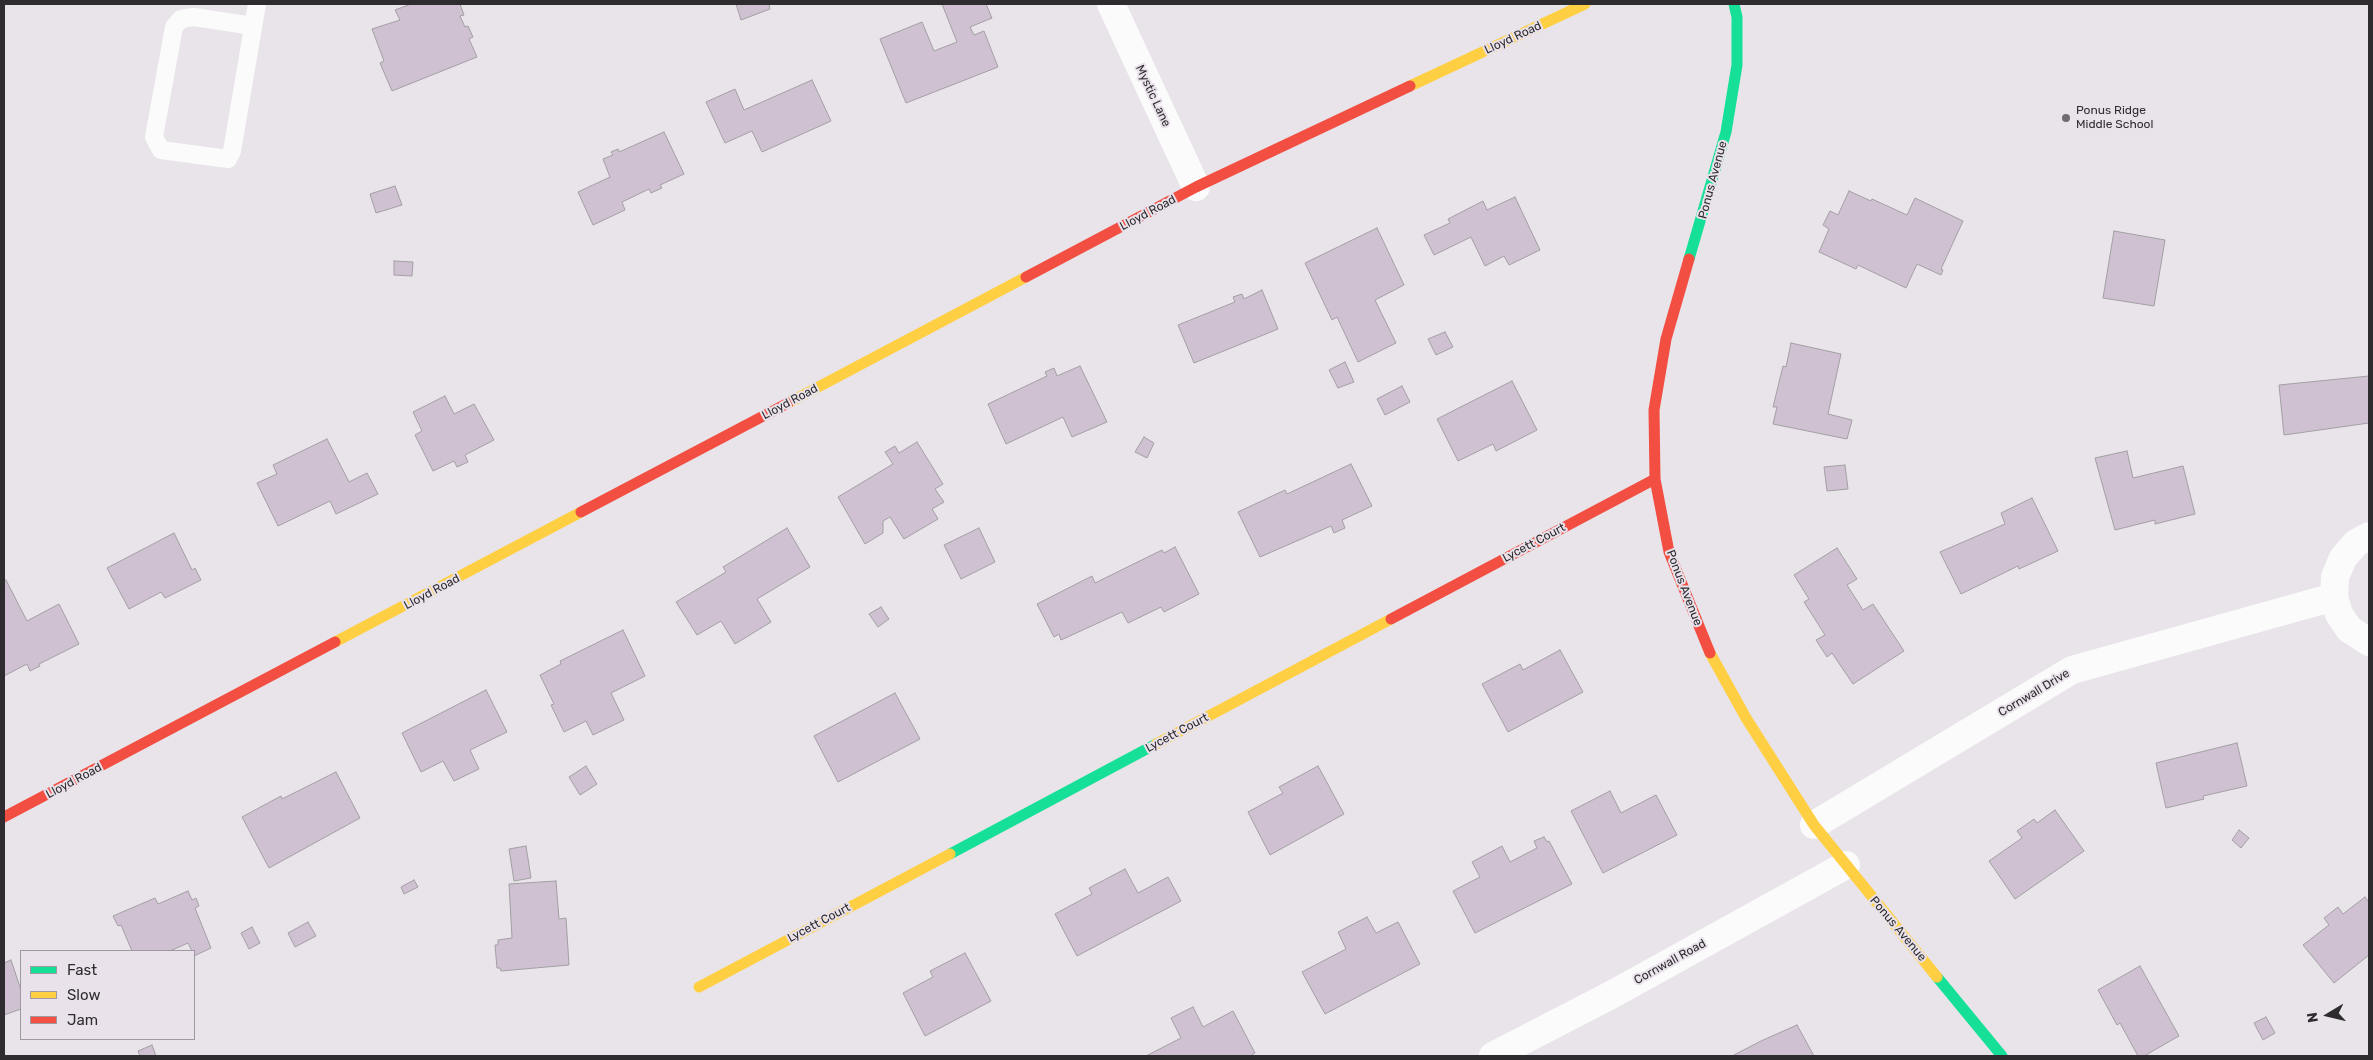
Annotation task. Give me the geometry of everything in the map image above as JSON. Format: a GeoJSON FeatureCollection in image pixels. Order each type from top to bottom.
{"type":"FeatureCollection","features":[{"type":"Feature","properties":{"kind":"street","name":"Mystic Lane"},"geometry":{"type":"LineString","coordinates":[[1110,4],[1196,187]]}},
{"type":"Feature","properties":{"kind":"street","name":"Lloyd Road"},"geometry":{"type":"LineString","coordinates":[[4,817],[1196,187],[1585,4]]}},
{"type":"Feature","properties":{"kind":"street","name":"Ponus Avenue"},"geometry":{"type":"LineString","coordinates":[[1734,4],[1737,17],[1737,65],[1728,122],[1702,219],[1666,339],[1654,410],[1654,479],[1669,552],[1704,642],[1746,718],[1814,826],[1978,1024],[2002,1056]]}},
{"type":"Feature","properties":{"kind":"street","name":"Lycett Court"},"geometry":{"type":"LineString","coordinates":[[698,987],[1654,479]]}},
{"type":"Feature","properties":{"kind":"street"},"geometry":{"type":"LineString","coordinates":[[2369,536],[2356,544],[2343,558],[2335,577],[2334,596],[2339,614],[2349,629],[2369,642]]}},
{"type":"Feature","properties":{"kind":"street","name":"Cornwall Drive"},"geometry":{"type":"LineString","coordinates":[[1814,826],[2072,670],[2334,596]]}},
{"type":"Feature","properties":{"kind":"street","name":"Cornwall Road"},"geometry":{"type":"LineString","coordinates":[[1493,1056],[1611,995],[1846,866]]}},
{"type":"Feature","properties":{"kind":"lane"},"geometry":{"type":"LineString","coordinates":[[253,26],[194,17],[181,19],[174,27],[154,136],[161,150],[228,160],[232,151],[257,4]]}},
{"type":"Feature","properties":{"kind":"building"},"geometry":{"type":"Polygon","coordinates":[[[411,4],[460,4],[464,15],[460,16],[465,27],[468,26],[473,37],[469,39],[477,57],[392,91],[380,63],[384,61],[372,29],[400,20],[395,10],[411,4]]]}},
{"type":"Feature","properties":{"kind":"building"},"geometry":{"type":"Polygon","coordinates":[[[736,4],[769,4],[770,9],[741,20],[736,4]]]}},
{"type":"Feature","properties":{"kind":"building"},"geometry":{"type":"Polygon","coordinates":[[[942,4],[986,4],[992,18],[970,27],[974,35],[984,31],[998,67],[906,103],[880,39],[922,22],[934,51],[957,42],[942,4]]]}},
{"type":"Feature","properties":{"kind":"building"},"geometry":{"type":"Polygon","coordinates":[[[812,80],[831,121],[762,152],[752,131],[725,143],[706,102],[735,89],[744,110],[812,80]]]}},
{"type":"Feature","properties":{"kind":"building"},"geometry":{"type":"Polygon","coordinates":[[[664,132],[684,174],[660,185],[662,188],[651,193],[649,189],[622,202],[625,210],[593,225],[578,192],[610,177],[603,159],[613,155],[611,152],[618,149],[619,152],[664,132]]]}},
{"type":"Feature","properties":{"kind":"building"},"geometry":{"type":"Polygon","coordinates":[[[395,186],[402,205],[376,213],[370,194],[395,186]]]}},
{"type":"Feature","properties":{"kind":"building"},"geometry":{"type":"Polygon","coordinates":[[[1849,191],[1907,215],[1915,198],[1963,221],[1941,269],[1943,270],[1941,275],[1917,264],[1906,288],[1858,265],[1856,269],[1819,252],[1829,229],[1823,225],[1830,211],[1838,215],[1849,191]]]}},
{"type":"Feature","properties":{"kind":"building"},"geometry":{"type":"Polygon","coordinates":[[[1515,197],[1540,250],[1509,265],[1504,256],[1485,266],[1471,237],[1434,255],[1424,235],[1450,223],[1448,219],[1483,201],[1487,210],[1515,197]]]}},
{"type":"Feature","properties":{"kind":"building"},"geometry":{"type":"Polygon","coordinates":[[[1377,228],[1404,285],[1375,300],[1396,343],[1358,362],[1337,317],[1332,320],[1305,263],[1377,228]]]}},
{"type":"Feature","properties":{"kind":"building"},"geometry":{"type":"Polygon","coordinates":[[[2114,231],[2165,240],[2154,306],[2103,298],[2114,231]]]}},
{"type":"Feature","properties":{"kind":"building"},"geometry":{"type":"Polygon","coordinates":[[[394,261],[413,262],[412,276],[394,275],[394,261]]]}},
{"type":"Feature","properties":{"kind":"building"},"geometry":{"type":"Polygon","coordinates":[[[1262,290],[1278,329],[1194,363],[1178,325],[1235,302],[1233,297],[1242,294],[1244,299],[1262,290]]]}},
{"type":"Feature","properties":{"kind":"building"},"geometry":{"type":"Polygon","coordinates":[[[1445,332],[1453,347],[1436,355],[1428,339],[1445,332]]]}},
{"type":"Feature","properties":{"kind":"building"},"geometry":{"type":"Polygon","coordinates":[[[1791,343],[1841,354],[1828,414],[1852,420],[1847,439],[1773,424],[1777,407],[1773,407],[1783,366],[1786,367],[1791,343]]]}},
{"type":"Feature","properties":{"kind":"building"},"geometry":{"type":"Polygon","coordinates":[[[1345,362],[1354,382],[1338,388],[1329,370],[1345,362]]]}},
{"type":"Feature","properties":{"kind":"building"},"geometry":{"type":"Polygon","coordinates":[[[1080,366],[1107,422],[1072,437],[1063,417],[1006,444],[988,404],[1047,376],[1045,372],[1054,368],[1057,376],[1080,366]]]}},
{"type":"Feature","properties":{"kind":"building"},"geometry":{"type":"Polygon","coordinates":[[[2369,376],[2369,423],[2284,435],[2279,385],[2369,376]]]}},
{"type":"Feature","properties":{"kind":"building"},"geometry":{"type":"Polygon","coordinates":[[[1512,381],[1537,430],[1496,451],[1493,444],[1458,461],[1437,419],[1512,381]]]}},
{"type":"Feature","properties":{"kind":"building"},"geometry":{"type":"Polygon","coordinates":[[[1402,386],[1410,402],[1385,415],[1377,399],[1402,386]]]}},
{"type":"Feature","properties":{"kind":"building"},"geometry":{"type":"Polygon","coordinates":[[[445,396],[454,414],[474,404],[494,440],[465,455],[468,462],[457,467],[454,461],[433,471],[415,435],[422,431],[413,412],[445,396]]]}},
{"type":"Feature","properties":{"kind":"building"},"geometry":{"type":"Polygon","coordinates":[[[1144,437],[1154,443],[1147,458],[1135,452],[1144,437]]]}},
{"type":"Feature","properties":{"kind":"building"},"geometry":{"type":"Polygon","coordinates":[[[327,439],[349,482],[367,473],[378,494],[336,514],[330,501],[278,526],[257,483],[277,474],[273,465],[327,439]]]}},
{"type":"Feature","properties":{"kind":"building"},"geometry":{"type":"Polygon","coordinates":[[[917,442],[943,484],[935,489],[944,502],[932,509],[938,519],[904,539],[890,517],[883,521],[883,533],[865,544],[838,497],[893,464],[885,452],[895,446],[899,453],[917,442]]]}},
{"type":"Feature","properties":{"kind":"building"},"geometry":{"type":"Polygon","coordinates":[[[2127,451],[2133,478],[2183,466],[2195,514],[2155,524],[2155,520],[2115,530],[2095,458],[2127,451]]]}},
{"type":"Feature","properties":{"kind":"building"},"geometry":{"type":"Polygon","coordinates":[[[1351,464],[1372,506],[1342,520],[1345,528],[1334,533],[1331,526],[1260,557],[1238,512],[1285,490],[1287,494],[1351,464]]]}},
{"type":"Feature","properties":{"kind":"building"},"geometry":{"type":"Polygon","coordinates":[[[1845,465],[1848,489],[1827,491],[1824,467],[1845,465]]]}},
{"type":"Feature","properties":{"kind":"building"},"geometry":{"type":"Polygon","coordinates":[[[2032,498],[2058,551],[2019,569],[2018,566],[1961,594],[1940,552],[2005,524],[2001,513],[2032,498]]]}},
{"type":"Feature","properties":{"kind":"building"},"geometry":{"type":"Polygon","coordinates":[[[787,528],[810,567],[757,599],[771,622],[735,644],[721,621],[697,635],[676,602],[726,572],[723,567],[787,528]]]}},
{"type":"Feature","properties":{"kind":"building"},"geometry":{"type":"Polygon","coordinates":[[[979,528],[995,562],[961,579],[944,545],[979,528]]]}},
{"type":"Feature","properties":{"kind":"building"},"geometry":{"type":"Polygon","coordinates":[[[174,533],[192,570],[195,568],[201,580],[165,598],[161,592],[129,609],[107,568],[174,533]]]}},
{"type":"Feature","properties":{"kind":"building"},"geometry":{"type":"Polygon","coordinates":[[[1175,547],[1199,594],[1164,612],[1161,607],[1128,623],[1122,612],[1061,640],[1059,634],[1054,637],[1037,604],[1092,576],[1095,583],[1162,550],[1164,553],[1175,547]]]}},
{"type":"Feature","properties":{"kind":"building"},"geometry":{"type":"Polygon","coordinates":[[[1837,548],[1857,579],[1847,585],[1863,610],[1873,604],[1904,651],[1853,684],[1832,653],[1827,657],[1816,640],[1825,635],[1804,602],[1809,599],[1794,575],[1837,548]]]}},
{"type":"Feature","properties":{"kind":"building"},"geometry":{"type":"Polygon","coordinates":[[[6,580],[27,621],[59,604],[79,644],[39,664],[40,666],[30,671],[27,664],[4,676],[4,581],[6,580]]]}},
{"type":"Feature","properties":{"kind":"building"},"geometry":{"type":"Polygon","coordinates":[[[881,607],[889,619],[878,627],[869,614],[881,607]]]}},
{"type":"Feature","properties":{"kind":"building"},"geometry":{"type":"Polygon","coordinates":[[[623,630],[645,676],[611,693],[624,720],[593,735],[586,721],[564,732],[551,705],[554,704],[540,675],[561,664],[560,661],[623,630]]]}},
{"type":"Feature","properties":{"kind":"building"},"geometry":{"type":"Polygon","coordinates":[[[1560,650],[1583,692],[1508,732],[1482,684],[1520,664],[1523,670],[1560,650]]]}},
{"type":"Feature","properties":{"kind":"building"},"geometry":{"type":"Polygon","coordinates":[[[486,690],[507,732],[470,750],[479,769],[454,781],[443,761],[421,772],[402,733],[486,690]]]}},
{"type":"Feature","properties":{"kind":"building"},"geometry":{"type":"Polygon","coordinates":[[[895,693],[920,739],[838,782],[814,736],[895,693]]]}},
{"type":"Feature","properties":{"kind":"building"},"geometry":{"type":"Polygon","coordinates":[[[2237,743],[2247,786],[2203,796],[2204,799],[2166,808],[2156,763],[2237,743]]]}},
{"type":"Feature","properties":{"kind":"building"},"geometry":{"type":"Polygon","coordinates":[[[586,766],[597,784],[580,795],[569,777],[586,766]]]}},
{"type":"Feature","properties":{"kind":"building"},"geometry":{"type":"Polygon","coordinates":[[[1318,766],[1344,814],[1270,855],[1248,812],[1283,793],[1279,787],[1318,766]]]}},
{"type":"Feature","properties":{"kind":"building"},"geometry":{"type":"Polygon","coordinates":[[[336,772],[360,818],[269,868],[242,817],[281,796],[282,799],[336,772]]]}},
{"type":"Feature","properties":{"kind":"building"},"geometry":{"type":"Polygon","coordinates":[[[1610,791],[1621,813],[1656,795],[1677,835],[1603,873],[1571,811],[1610,791]]]}},
{"type":"Feature","properties":{"kind":"building"},"geometry":{"type":"Polygon","coordinates":[[[2055,810],[2084,851],[2015,899],[1989,861],[2022,838],[2017,831],[2034,819],[2037,823],[2055,810]]]}},
{"type":"Feature","properties":{"kind":"building"},"geometry":{"type":"Polygon","coordinates":[[[2239,830],[2249,838],[2241,848],[2232,840],[2239,830]]]}},
{"type":"Feature","properties":{"kind":"building"},"geometry":{"type":"Polygon","coordinates":[[[1544,837],[1547,842],[1549,841],[1572,884],[1475,933],[1453,891],[1480,877],[1472,862],[1502,846],[1510,862],[1537,848],[1534,841],[1544,837]]]}},
{"type":"Feature","properties":{"kind":"building"},"geometry":{"type":"Polygon","coordinates":[[[526,846],[531,878],[514,881],[509,849],[526,846]]]}},
{"type":"Feature","properties":{"kind":"building"},"geometry":{"type":"Polygon","coordinates":[[[1125,869],[1138,893],[1168,877],[1181,901],[1077,956],[1055,914],[1092,894],[1089,888],[1125,869]]]}},
{"type":"Feature","properties":{"kind":"building"},"geometry":{"type":"Polygon","coordinates":[[[414,880],[418,887],[404,894],[401,887],[414,880]]]}},
{"type":"Feature","properties":{"kind":"building"},"geometry":{"type":"Polygon","coordinates":[[[556,881],[559,919],[566,918],[569,965],[501,971],[500,968],[497,968],[495,945],[498,945],[498,940],[512,938],[509,884],[556,881]]]}},
{"type":"Feature","properties":{"kind":"building"},"geometry":{"type":"Polygon","coordinates":[[[188,891],[192,900],[196,898],[199,906],[195,908],[211,948],[195,956],[195,950],[192,950],[188,943],[172,950],[132,950],[121,925],[118,926],[113,916],[155,898],[158,904],[188,891]]]}},
{"type":"Feature","properties":{"kind":"building"},"geometry":{"type":"Polygon","coordinates":[[[2365,897],[2369,902],[2369,955],[2334,983],[2303,945],[2329,925],[2324,918],[2338,907],[2343,914],[2365,897]]]}},
{"type":"Feature","properties":{"kind":"building"},"geometry":{"type":"Polygon","coordinates":[[[1367,917],[1376,933],[1398,922],[1420,964],[1325,1014],[1302,972],[1346,949],[1338,932],[1367,917]]]}},
{"type":"Feature","properties":{"kind":"building"},"geometry":{"type":"Polygon","coordinates":[[[308,922],[316,936],[295,947],[288,933],[308,922]]]}},
{"type":"Feature","properties":{"kind":"building"},"geometry":{"type":"Polygon","coordinates":[[[252,927],[260,943],[249,949],[241,933],[252,927]]]}},
{"type":"Feature","properties":{"kind":"building"},"geometry":{"type":"Polygon","coordinates":[[[965,953],[991,1001],[925,1036],[903,993],[933,977],[930,971],[965,953]]]}},
{"type":"Feature","properties":{"kind":"building"},"geometry":{"type":"Polygon","coordinates":[[[11,960],[20,987],[20,1009],[4,1015],[4,963],[11,960]]]}},
{"type":"Feature","properties":{"kind":"building"},"geometry":{"type":"Polygon","coordinates":[[[2140,966],[2179,1036],[2144,1056],[2138,1056],[2120,1023],[2117,1025],[2098,990],[2140,966]]]}},
{"type":"Feature","properties":{"kind":"building"},"geometry":{"type":"Polygon","coordinates":[[[1193,1007],[1203,1027],[1233,1011],[1255,1053],[1250,1056],[1146,1056],[1181,1038],[1171,1018],[1193,1007]]]}},
{"type":"Feature","properties":{"kind":"building"},"geometry":{"type":"Polygon","coordinates":[[[2266,1017],[2275,1033],[2263,1040],[2254,1023],[2266,1017]]]}},
{"type":"Feature","properties":{"kind":"building"},"geometry":{"type":"Polygon","coordinates":[[[1797,1025],[1814,1056],[1732,1056],[1761,1041],[1797,1025]]]}},
{"type":"Feature","properties":{"kind":"building"},"geometry":{"type":"Polygon","coordinates":[[[152,1045],[156,1056],[140,1056],[138,1051],[152,1045]]]}},
{"type":"Feature","properties":{"kind":"traffic: fast"},"geometry":{"type":"LineString","coordinates":[[1689,259],[1726,132],[1737,65],[1737,17],[1734,4]]}},
{"type":"Feature","properties":{"kind":"traffic: fast"},"geometry":{"type":"LineString","coordinates":[[950,854],[1156,744]]}},
{"type":"Feature","properties":{"kind":"traffic: fast"},"geometry":{"type":"LineString","coordinates":[[1937,977],[2002,1056]]}},
{"type":"Feature","properties":{"kind":"traffic: slow"},"geometry":{"type":"LineString","coordinates":[[1410,86],[1585,4]]}},
{"type":"Feature","properties":{"kind":"traffic: slow"},"geometry":{"type":"LineString","coordinates":[[788,403],[1026,277]]}},
{"type":"Feature","properties":{"kind":"traffic: slow"},"geometry":{"type":"LineString","coordinates":[[335,642],[581,512]]}},
{"type":"Feature","properties":{"kind":"traffic: slow"},"geometry":{"type":"LineString","coordinates":[[1156,744],[1391,619]]}},
{"type":"Feature","properties":{"kind":"traffic: slow"},"geometry":{"type":"LineString","coordinates":[[1710,653],[1746,718],[1814,825],[1937,977]]}},
{"type":"Feature","properties":{"kind":"traffic: slow"},"geometry":{"type":"LineString","coordinates":[[699,987],[950,854]]}},
{"type":"Feature","properties":{"kind":"traffic: jam"},"geometry":{"type":"LineString","coordinates":[[1026,277],[1196,187],[1410,86]]}},
{"type":"Feature","properties":{"kind":"traffic: jam"},"geometry":{"type":"LineString","coordinates":[[1689,259],[1666,339],[1654,410],[1655,479],[1669,552],[1710,653]]}},
{"type":"Feature","properties":{"kind":"traffic: jam"},"geometry":{"type":"LineString","coordinates":[[581,512],[788,403]]}},
{"type":"Feature","properties":{"kind":"traffic: jam"},"geometry":{"type":"LineString","coordinates":[[1391,619],[1655,479]]}},
{"type":"Feature","properties":{"kind":"traffic: jam"},"geometry":{"type":"LineString","coordinates":[[4,817],[335,642]]}},
{"type":"Feature","properties":{"kind":"place","name":"Ponus Ridge Middle School"},"geometry":{"type":"Point","coordinates":[2066,118]}}]}
